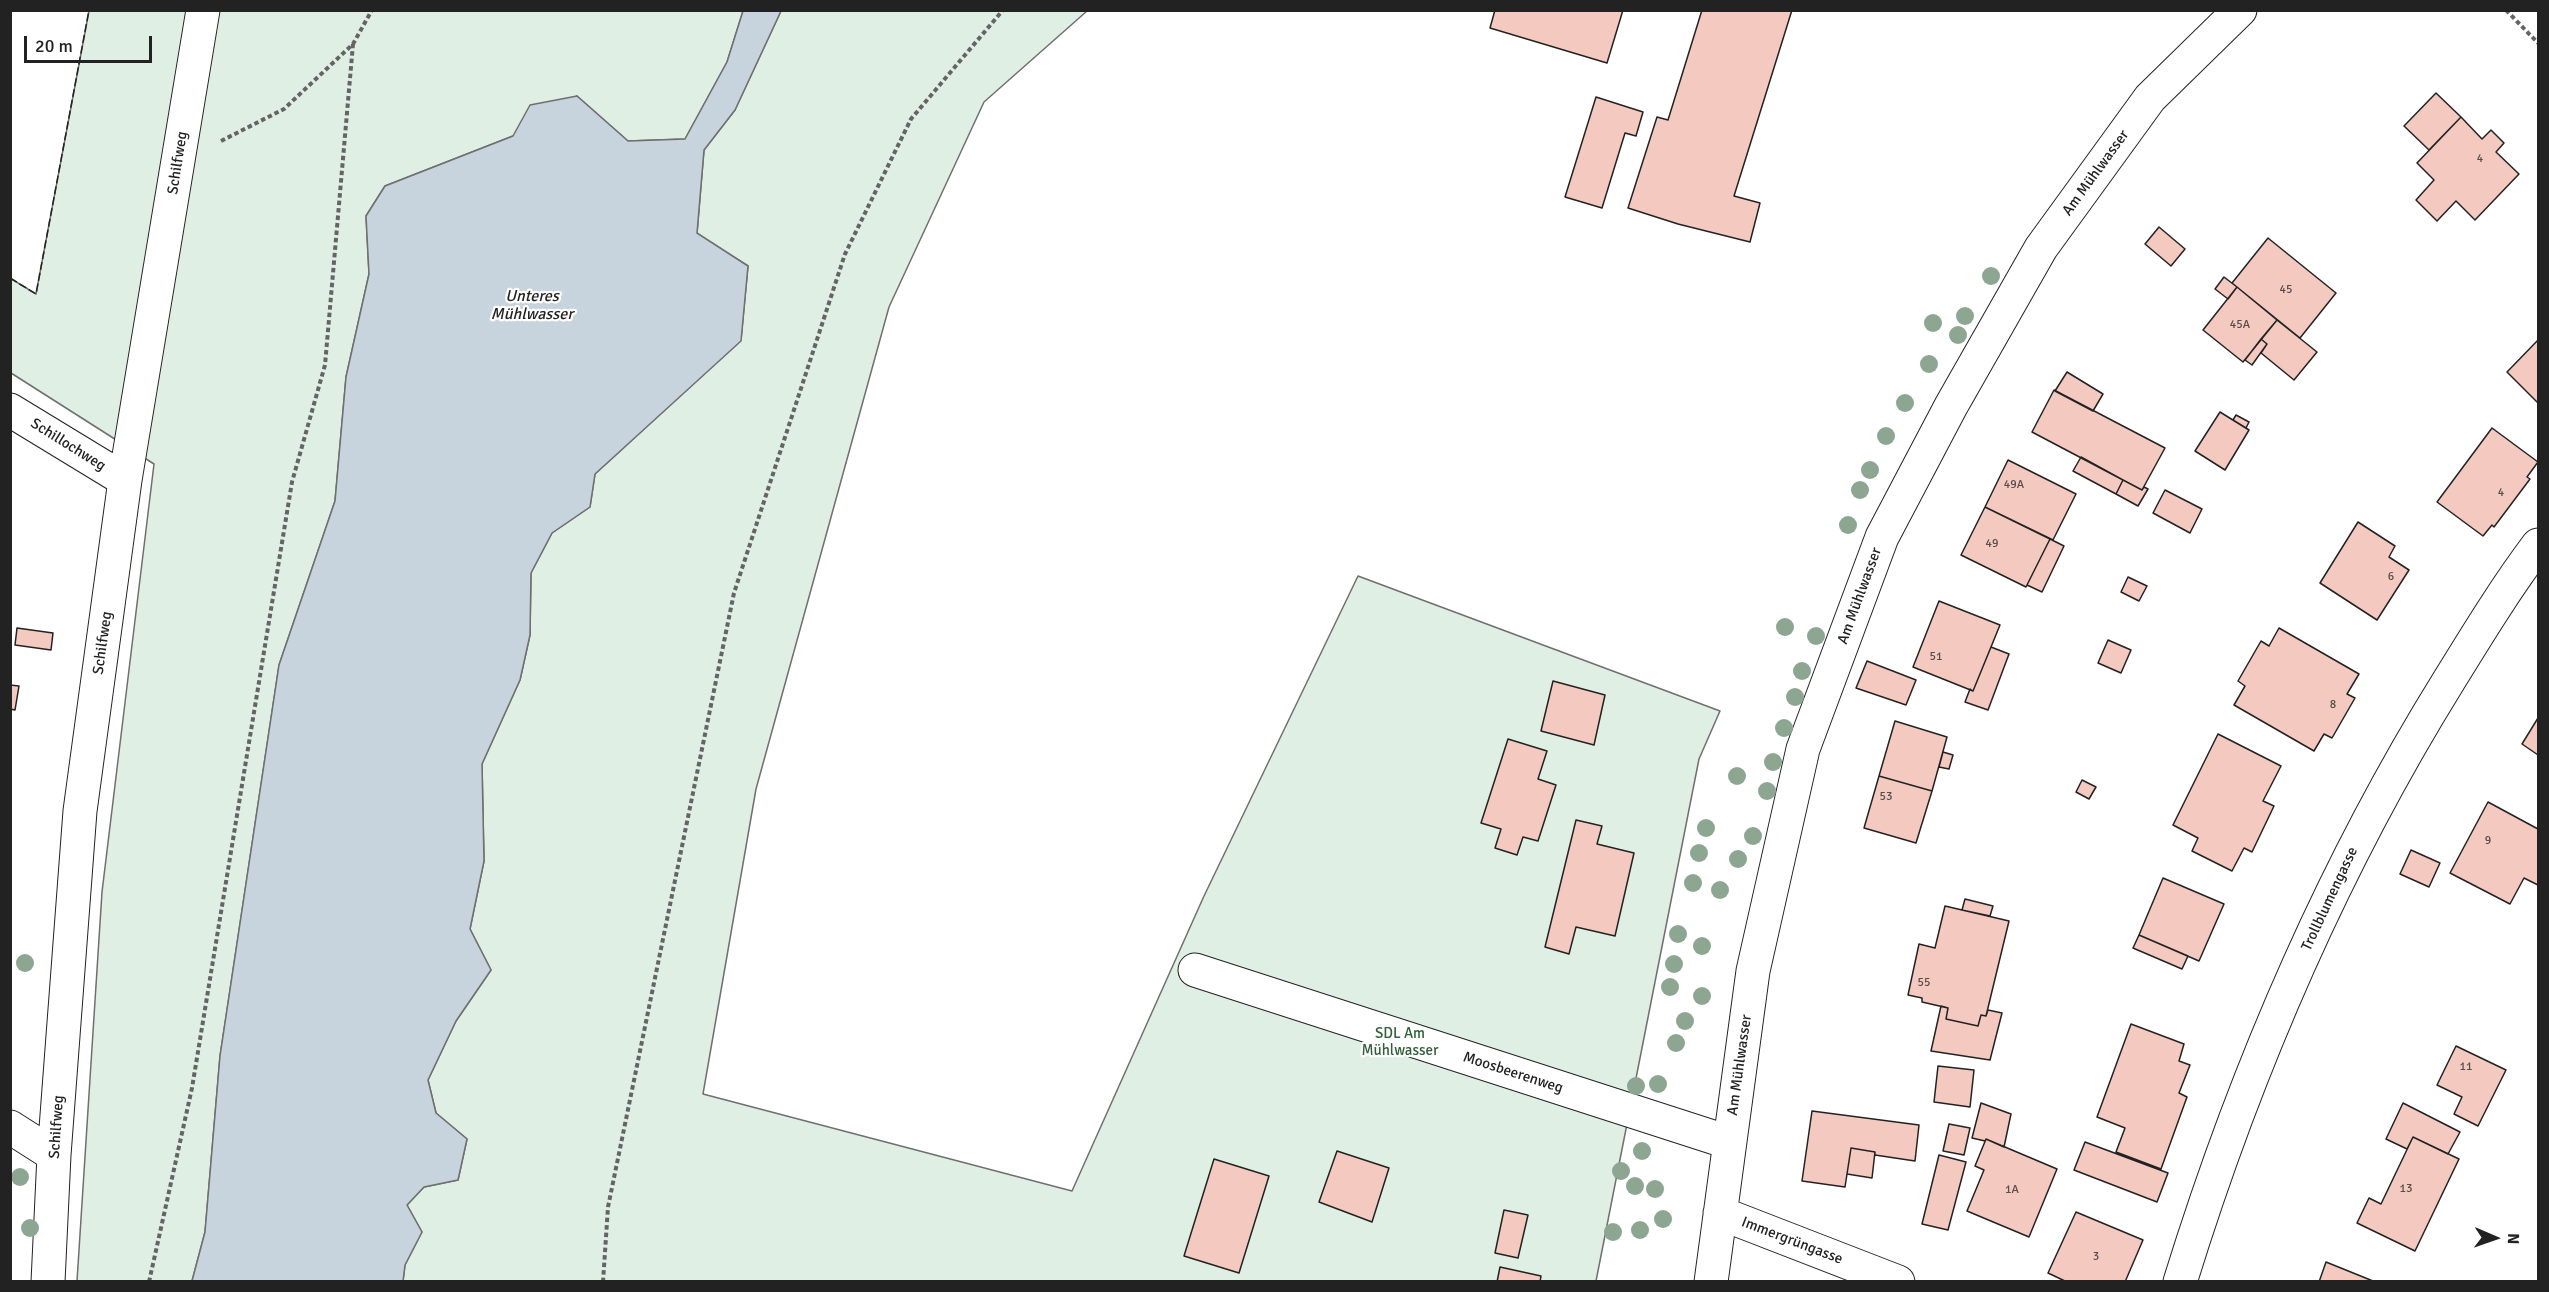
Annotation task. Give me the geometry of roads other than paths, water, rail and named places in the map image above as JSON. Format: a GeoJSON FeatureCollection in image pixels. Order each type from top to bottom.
{"type":"FeatureCollection","features":[{"type":"Feature","properties":{"kind":"street","name":"Schilfweg"},"geometry":{"type":"LineString","coordinates":[[48,1281],[54,1155],[80,811],[125,480],[203,10]]}},
{"type":"Feature","properties":{"kind":"street","name":"Am Mühlwasser"},"geometry":{"type":"LineString","coordinates":[[1711,1281],[1728,1142],[1754,971],[1803,749],[1882,537],[1951,406],[2041,248],[2150,98],[2240,10]]}},
{"type":"Feature","properties":{"kind":"street","name":"Schillochweg"},"geometry":{"type":"LineString","coordinates":[[10,410],[125,480]]}},
{"type":"Feature","properties":{"kind":"street","name":"Trollblumengasse"},"geometry":{"type":"LineString","coordinates":[[2180,1281],[2208,1192],[2269,1034],[2338,877],[2419,730],[2508,586],[2538,545]]}},
{"type":"Feature","properties":{"kind":"street","name":"Moosbeerenweg"},"geometry":{"type":"LineString","coordinates":[[1195,970],[1728,1142]]}},
{"type":"Feature","properties":{"kind":"street"},"geometry":{"type":"LineString","coordinates":[[10,1127],[54,1155]]}},
{"type":"Feature","properties":{"kind":"street","name":"Immergrüngasse"},"geometry":{"type":"LineString","coordinates":[[1720,1212],[1898,1281]]}},
{"type":"Feature","properties":{"kind":"water","name":"Unteres Mühlwasser"},"geometry":{"type":"Polygon","coordinates":[[[743,11],[781,11],[735,110],[704,150],[697,233],[748,266],[741,341],[595,474],[590,507],[552,533],[531,573],[530,635],[520,680],[482,764],[484,861],[470,929],[491,970],[456,1021],[428,1080],[436,1113],[467,1139],[458,1180],[424,1187],[407,1205],[422,1232],[405,1265],[403,1281],[192,1281],[205,1232],[220,1056],[279,665],[335,501],[346,377],[369,274],[366,216],[385,186],[513,136],[530,105],[577,96],[628,141],[685,139],[727,62],[743,11]]]}},
{"type":"Feature","properties":{"kind":"park label","name":"SDL Am Mühlwasser"},"geometry":{"type":"Point","coordinates":[1400,1042]}}]}
